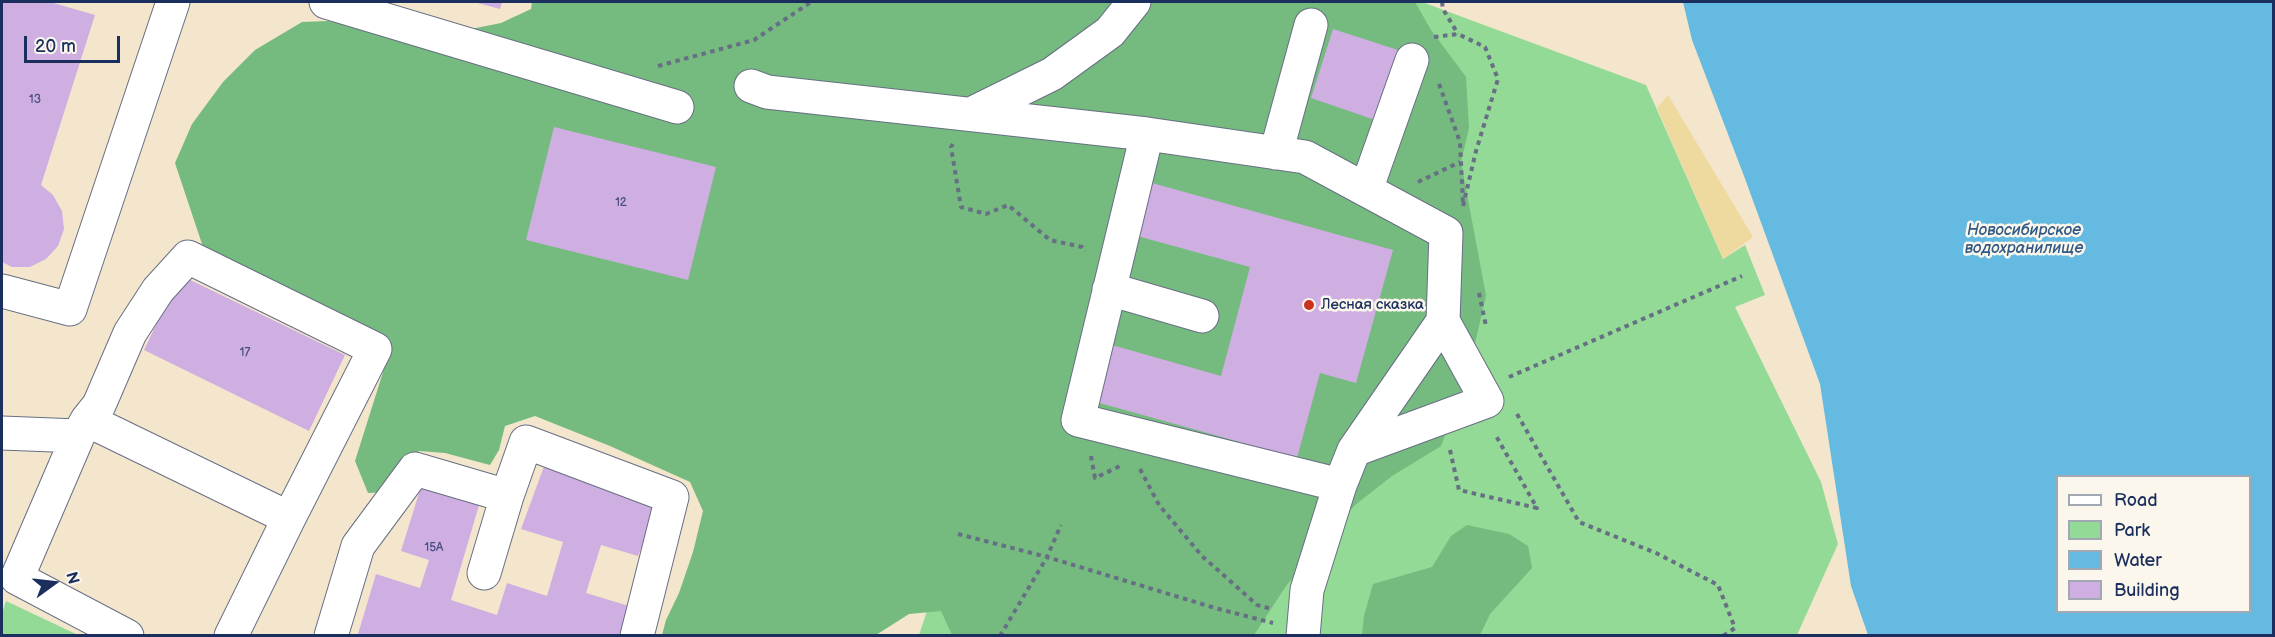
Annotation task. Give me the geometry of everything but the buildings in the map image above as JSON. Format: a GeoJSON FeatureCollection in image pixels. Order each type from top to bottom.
{"type":"FeatureCollection","features":[{"type":"Feature","properties":{"kind":"lane"},"geometry":{"type":"LineString","coordinates":[[2,291],[70,309],[173,2]]}},
{"type":"Feature","properties":{"kind":"lane"},"geometry":{"type":"LineString","coordinates":[[326,2],[677,107]]}},
{"type":"Feature","properties":{"kind":"lane"},"geometry":{"type":"LineString","coordinates":[[971,114],[1052,74],[1110,32],[1134,2]]}},
{"type":"Feature","properties":{"kind":"lane"},"geometry":{"type":"LineString","coordinates":[[1276,153],[1311,25]]}},
{"type":"Feature","properties":{"kind":"lane"},"geometry":{"type":"LineString","coordinates":[[1366,190],[1417,49]]}},
{"type":"Feature","properties":{"kind":"lane"},"geometry":{"type":"LineString","coordinates":[[751,86],[767,92],[1147,134],[1305,157],[1446,233],[1443,321],[1479,395],[1443,417],[1354,450]]}},
{"type":"Feature","properties":{"kind":"lane"},"geometry":{"type":"LineString","coordinates":[[1147,134],[1077,420],[1340,485]]}},
{"type":"Feature","properties":{"kind":"lane"},"geometry":{"type":"LineString","coordinates":[[127,636],[17,578],[82,428],[99,405],[130,333],[159,290],[188,257],[375,349],[231,636]]}},
{"type":"Feature","properties":{"kind":"lane"},"geometry":{"type":"LineString","coordinates":[[1111,283],[1202,316]]}},
{"type":"Feature","properties":{"kind":"lane"},"geometry":{"type":"LineString","coordinates":[[1303,629],[1307,590],[1340,485],[1354,450],[1443,321]]}},
{"type":"Feature","properties":{"kind":"lane"},"geometry":{"type":"LineString","coordinates":[[2,433],[82,428],[289,518]]}},
{"type":"Feature","properties":{"kind":"lane"},"geometry":{"type":"LineString","coordinates":[[484,573],[526,442],[672,497],[637,636]]}},
{"type":"Feature","properties":{"kind":"lane"},"geometry":{"type":"LineString","coordinates":[[332,636],[358,546],[415,469],[507,496]]}},
{"type":"Feature","properties":{"kind":"path"},"geometry":{"type":"LineString","coordinates":[[653,68],[754,40],[811,2]]}},
{"type":"Feature","properties":{"kind":"path"},"geometry":{"type":"LineString","coordinates":[[1442,2],[1443,9],[1458,34],[1485,47],[1498,79],[1463,204]]}},
{"type":"Feature","properties":{"kind":"path"},"geometry":{"type":"LineString","coordinates":[[1417,49],[1458,34]]}},
{"type":"Feature","properties":{"kind":"path"},"geometry":{"type":"LineString","coordinates":[[1438,80],[1460,142],[1464,216]]}},
{"type":"Feature","properties":{"kind":"path"},"geometry":{"type":"LineString","coordinates":[[971,114],[951,147],[961,207],[986,214],[1008,206],[1050,240],[1082,247],[1111,283]]}},
{"type":"Feature","properties":{"kind":"path"},"geometry":{"type":"LineString","coordinates":[[1443,417],[1459,490],[1537,508],[1479,395],[1503,380],[1742,276]]}},
{"type":"Feature","properties":{"kind":"path"},"geometry":{"type":"LineString","coordinates":[[1476,283],[1488,337]]}},
{"type":"Feature","properties":{"kind":"path"},"geometry":{"type":"LineString","coordinates":[[1515,411],[1579,522],[1656,553],[1718,585],[1735,628],[1723,636]]}},
{"type":"Feature","properties":{"kind":"path"},"geometry":{"type":"LineString","coordinates":[[1120,431],[1159,505],[1202,556],[1257,604],[1303,629]]}},
{"type":"Feature","properties":{"kind":"path"},"geometry":{"type":"LineString","coordinates":[[1000,636],[1047,557],[1061,525]]}},
{"type":"Feature","properties":{"kind":"path"},"geometry":{"type":"LineString","coordinates":[[958,534],[1047,557],[1215,608],[1303,629]]}},
{"type":"Feature","properties":{"kind":"green space"},"geometry":{"type":"Polygon","coordinates":[[[532,2],[1415,2],[1431,30],[1466,77],[1469,128],[1461,162],[1486,296],[1468,373],[1441,446],[1392,476],[1355,505],[1286,586],[1254,635],[952,635],[941,611],[909,614],[876,635],[662,635],[693,552],[703,511],[690,482],[535,416],[505,426],[499,450],[490,465],[445,453],[419,451],[402,476],[387,492],[368,493],[355,461],[390,350],[205,253],[175,163],[192,124],[223,82],[255,50],[302,22],[328,21],[363,28],[461,31],[501,23],[531,9],[532,2]]]}},
{"type":"Feature","properties":{"kind":"green space"},"geometry":{"type":"Polygon","coordinates":[[[1045,2],[1422,2],[1646,85],[1723,259],[1745,245],[1765,295],[1735,307],[1821,482],[1838,544],[1797,635],[919,635],[949,545],[1045,2]]]}},
{"type":"Feature","properties":{"kind":"green space"},"geometry":{"type":"Polygon","coordinates":[[[1467,525],[1509,534],[1528,546],[1532,568],[1490,614],[1480,635],[1362,635],[1364,616],[1373,584],[1432,567],[1451,536],[1467,525]]]}},
{"type":"Feature","properties":{"kind":"green space"},"geometry":{"type":"Polygon","coordinates":[[[6,601],[78,635],[2,635],[2,613],[6,601]]]}},
{"type":"Feature","properties":{"kind":"sand"},"geometry":{"type":"Polygon","coordinates":[[[1668,95],[1753,237],[1723,259],[1657,108],[1668,95]]]}},
{"type":"Feature","properties":{"kind":"water","name":"Новосибирское водохранилище"},"geometry":{"type":"Polygon","coordinates":[[[1683,2],[2273,2],[2273,635],[1868,635],[1851,586],[1820,384],[1692,40],[1683,2]]]}},
{"type":"Feature","properties":{"kind":"place","name":"Лесная сказка"},"geometry":{"type":"Point","coordinates":[1309,305]}}]}
